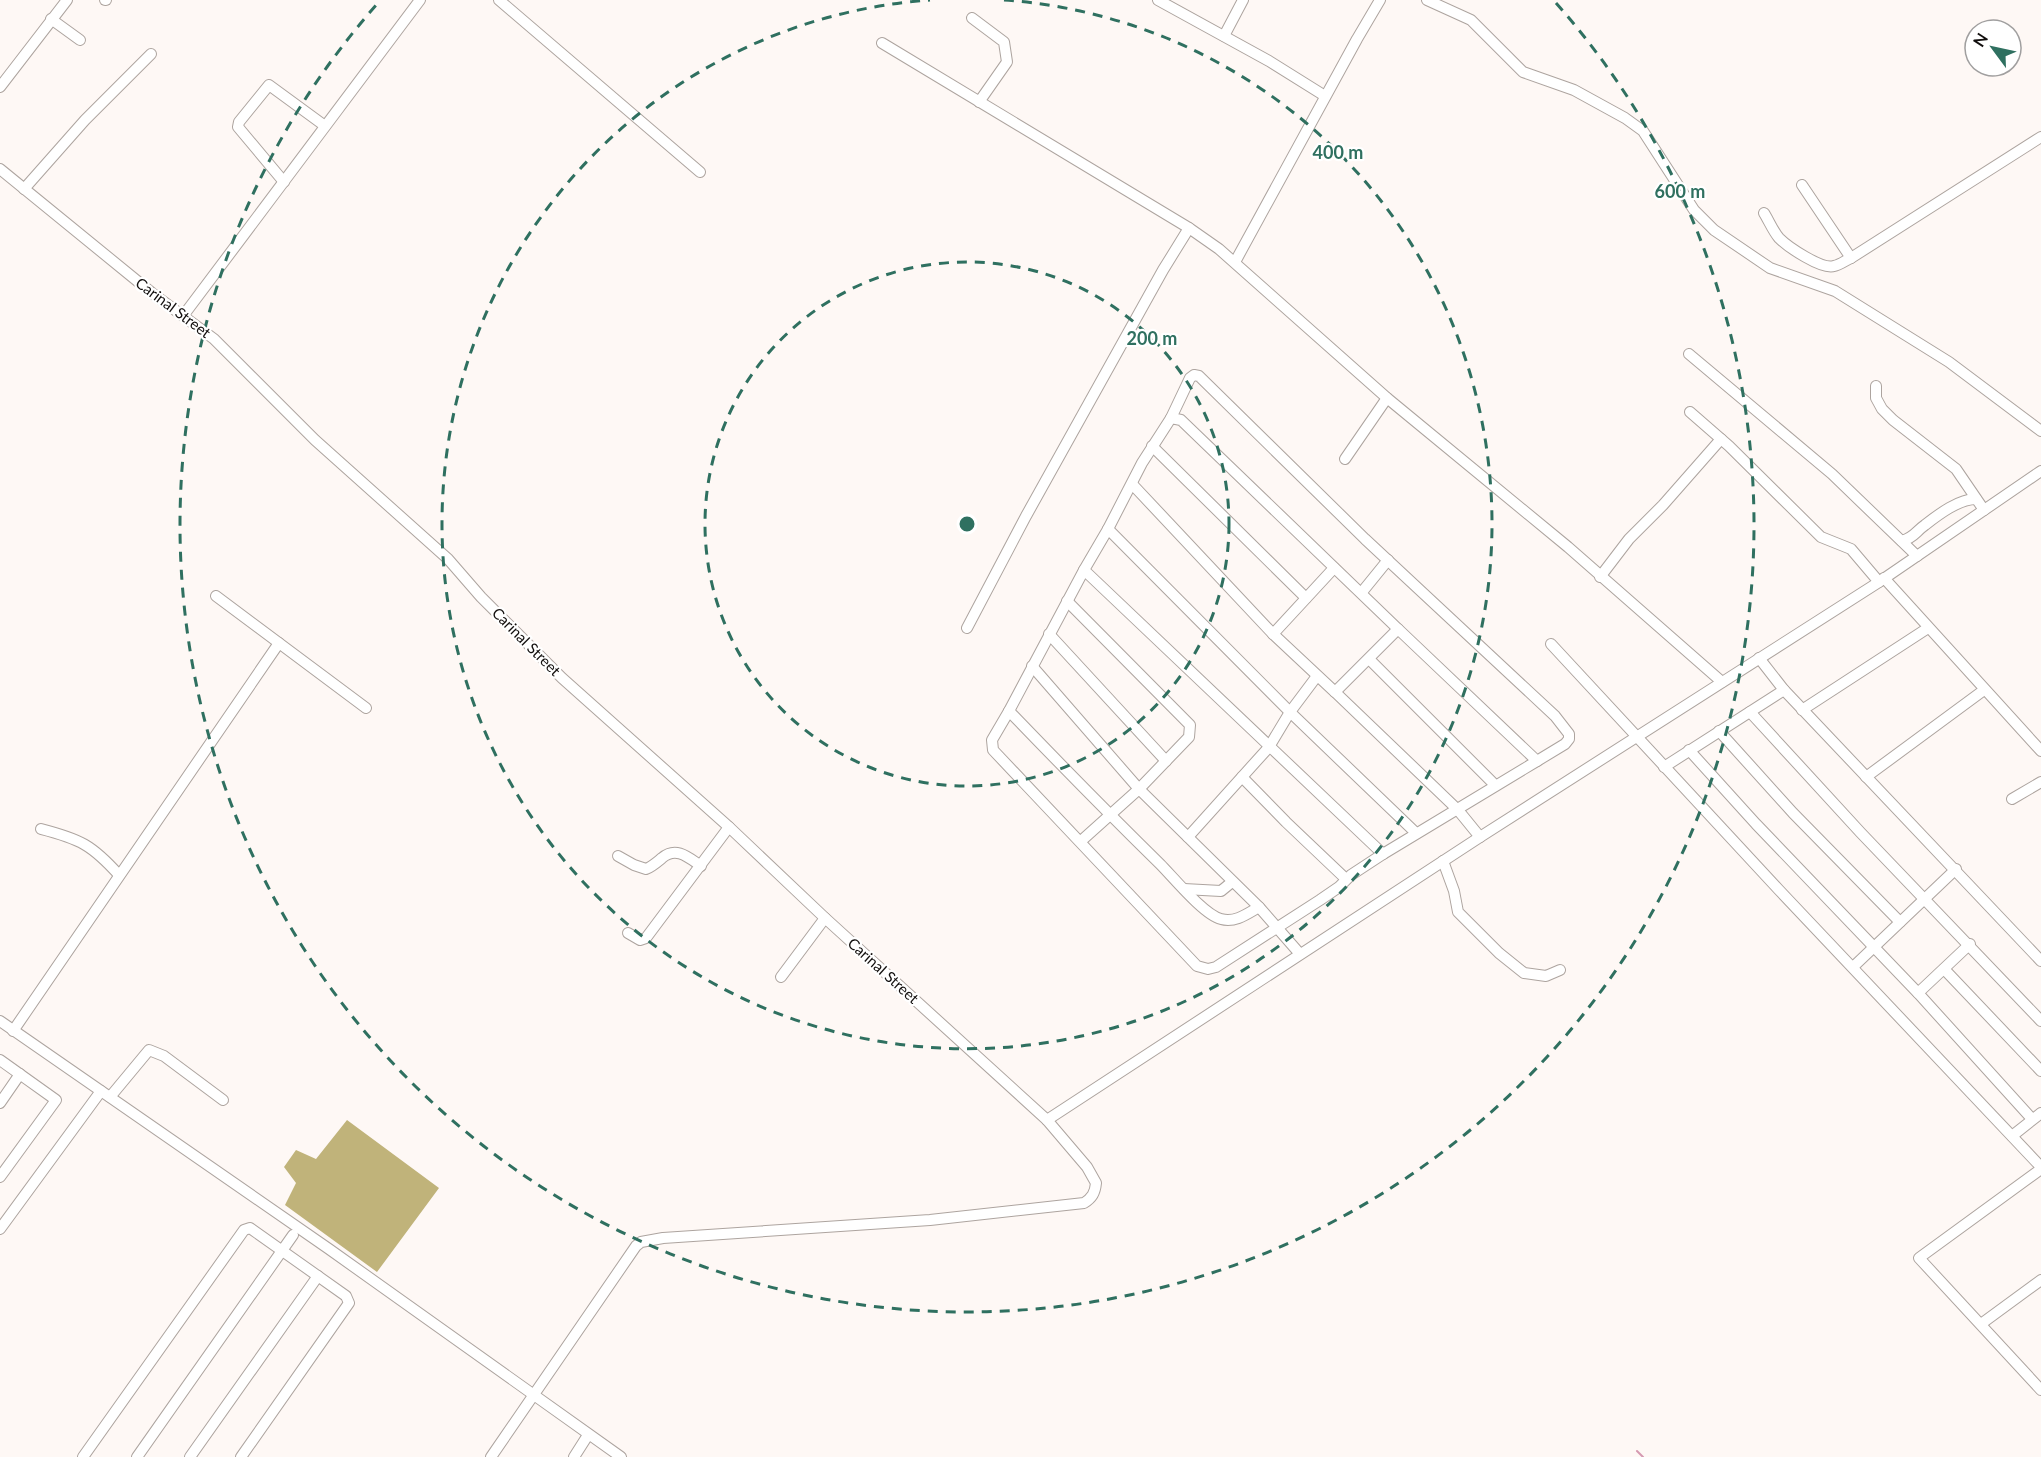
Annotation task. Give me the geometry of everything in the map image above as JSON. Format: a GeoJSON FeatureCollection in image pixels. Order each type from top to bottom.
{"type":"FeatureCollection","features":[{"type":"Feature","properties":{"kind":"street"},"geometry":{"type":"LineString","coordinates":[[0,87],[67,0]]}},
{"type":"Feature","properties":{"kind":"street"},"geometry":{"type":"LineString","coordinates":[[183,316],[420,0]]}},
{"type":"Feature","properties":{"kind":"street"},"geometry":{"type":"LineString","coordinates":[[499,0],[700,172]]}},
{"type":"Feature","properties":{"kind":"street"},"geometry":{"type":"LineString","coordinates":[[1158,0],[1325,96]]}},
{"type":"Feature","properties":{"kind":"street"},"geometry":{"type":"LineString","coordinates":[[1224,36],[1243,0]]}},
{"type":"Feature","properties":{"kind":"street"},"geometry":{"type":"LineString","coordinates":[[1235,262],[1380,0]]}},
{"type":"Feature","properties":{"kind":"street"},"geometry":{"type":"LineString","coordinates":[[1427,0],[1471,20],[1523,72],[1574,90],[1625,118],[1643,131],[1694,210],[1714,230],[1770,268],[1835,291],[1948,362],[2041,431]]}},
{"type":"Feature","properties":{"kind":"street"},"geometry":{"type":"LineString","coordinates":[[972,18],[1004,42],[1007,62],[979,102]]}},
{"type":"Feature","properties":{"kind":"street"},"geometry":{"type":"LineString","coordinates":[[51,19],[80,40]]}},
{"type":"Feature","properties":{"kind":"street"},"geometry":{"type":"LineString","coordinates":[[882,43],[1189,228],[1235,262],[1387,398],[1568,547],[1722,682]]}},
{"type":"Feature","properties":{"kind":"street"},"geometry":{"type":"LineString","coordinates":[[24,189],[85,120],[151,54]]}},
{"type":"Feature","properties":{"kind":"street"},"geometry":{"type":"LineString","coordinates":[[284,182],[238,127],[239,122],[269,85],[326,126]]}},
{"type":"Feature","properties":{"kind":"street"},"geometry":{"type":"LineString","coordinates":[[1764,213],[1779,238],[1817,263],[1826,267],[1834,266],[1851,258],[2041,136]]}},
{"type":"Feature","properties":{"kind":"street","name":"Carinal Street"},"geometry":{"type":"LineString","coordinates":[[0,169],[142,285],[214,339],[315,440],[448,559],[481,597],[562,678],[729,827],[825,918],[1047,1120],[1087,1167],[1096,1184],[1093,1195],[1084,1203],[930,1220],[663,1238],[641,1242],[636,1246],[535,1396]]}},
{"type":"Feature","properties":{"kind":"street"},"geometry":{"type":"LineString","coordinates":[[1802,185],[1851,258]]}},
{"type":"Feature","properties":{"kind":"street"},"geometry":{"type":"LineString","coordinates":[[967,628],[1026,516],[1163,270],[1189,228]]}},
{"type":"Feature","properties":{"kind":"street"},"geometry":{"type":"LineString","coordinates":[[1689,354],[1832,474],[1917,556]]}},
{"type":"Feature","properties":{"kind":"street"},"geometry":{"type":"LineString","coordinates":[[1194,375],[1199,376],[1388,560],[1555,716],[1569,734],[1569,740],[1565,744],[1383,854],[1346,879],[1339,887],[1216,968],[1197,966],[993,750],[992,740],[1152,446],[1171,418],[1190,378],[1194,375]]}},
{"type":"Feature","properties":{"kind":"street"},"geometry":{"type":"LineString","coordinates":[[1876,386],[1876,398],[1882,409],[1956,469],[1984,510]]}},
{"type":"Feature","properties":{"kind":"street"},"geometry":{"type":"LineString","coordinates":[[1344,459],[1387,398]]}},
{"type":"Feature","properties":{"kind":"street"},"geometry":{"type":"LineString","coordinates":[[1690,412],[1721,439],[1821,537],[1851,549],[1928,628],[2041,751]]}},
{"type":"Feature","properties":{"kind":"street"},"geometry":{"type":"LineString","coordinates":[[1171,418],[1181,420],[1537,761]]}},
{"type":"Feature","properties":{"kind":"street"},"geometry":{"type":"LineString","coordinates":[[1600,577],[1616,554],[1721,439]]}},
{"type":"Feature","properties":{"kind":"street"},"geometry":{"type":"LineString","coordinates":[[1152,446],[1306,598]]}},
{"type":"Feature","properties":{"kind":"street"},"geometry":{"type":"LineString","coordinates":[[1047,1120],[1480,837],[1881,580],[2041,471]]}},
{"type":"Feature","properties":{"kind":"street"},"geometry":{"type":"LineString","coordinates":[[1132,484],[1273,634],[1458,810],[1480,837]]}},
{"type":"Feature","properties":{"kind":"street"},"geometry":{"type":"LineString","coordinates":[[1902,541],[1912,538],[1923,526],[1963,500],[1976,499]]}},
{"type":"Feature","properties":{"kind":"street"},"geometry":{"type":"LineString","coordinates":[[1108,529],[1290,712],[1416,833]]}},
{"type":"Feature","properties":{"kind":"street"},"geometry":{"type":"LineString","coordinates":[[1362,592],[1388,560]]}},
{"type":"Feature","properties":{"kind":"street"},"geometry":{"type":"LineString","coordinates":[[1273,634],[1334,568]]}},
{"type":"Feature","properties":{"kind":"street"},"geometry":{"type":"LineString","coordinates":[[1084,570],[1383,854]]}},
{"type":"Feature","properties":{"kind":"street"},"geometry":{"type":"LineString","coordinates":[[216,596],[366,708]]}},
{"type":"Feature","properties":{"kind":"street"},"geometry":{"type":"LineString","coordinates":[[1067,601],[1190,725],[1189,737],[1166,762],[1081,841]]}},
{"type":"Feature","properties":{"kind":"street"},"geometry":{"type":"LineString","coordinates":[[1335,692],[1398,628]]}},
{"type":"Feature","properties":{"kind":"street"},"geometry":{"type":"LineString","coordinates":[[1802,710],[1928,628]]}},
{"type":"Feature","properties":{"kind":"street"},"geometry":{"type":"LineString","coordinates":[[1049,634],[1166,762]]}},
{"type":"Feature","properties":{"kind":"street"},"geometry":{"type":"LineString","coordinates":[[13,1031],[279,643]]}},
{"type":"Feature","properties":{"kind":"street"},"geometry":{"type":"LineString","coordinates":[[1551,644],[2041,1168],[1919,1258],[2040,1386]]}},
{"type":"Feature","properties":{"kind":"street"},"geometry":{"type":"LineString","coordinates":[[1758,658],[1802,710],[2041,961]]}},
{"type":"Feature","properties":{"kind":"street"},"geometry":{"type":"LineString","coordinates":[[1369,659],[1495,785]]}},
{"type":"Feature","properties":{"kind":"street"},"geometry":{"type":"LineString","coordinates":[[1032,666],[1139,789],[1258,907],[1300,954]]}},
{"type":"Feature","properties":{"kind":"street"},"geometry":{"type":"LineString","coordinates":[[1188,837],[1269,747],[1290,712],[1317,676]]}},
{"type":"Feature","properties":{"kind":"street"},"geometry":{"type":"LineString","coordinates":[[1664,767],[1784,690]]}},
{"type":"Feature","properties":{"kind":"street"},"geometry":{"type":"LineString","coordinates":[[1866,777],[1984,690]]}},
{"type":"Feature","properties":{"kind":"street"},"geometry":{"type":"LineString","coordinates":[[1009,711],[1109,815],[1217,918],[1224,920],[1243,917],[1258,907]]}},
{"type":"Feature","properties":{"kind":"street"},"geometry":{"type":"LineString","coordinates":[[1750,712],[2041,1021]]}},
{"type":"Feature","properties":{"kind":"street"},"geometry":{"type":"LineString","coordinates":[[1719,731],[1792,813],[1900,922]]}},
{"type":"Feature","properties":{"kind":"street"},"geometry":{"type":"LineString","coordinates":[[1689,750],[1756,824],[2036,1116],[2012,1136]]}},
{"type":"Feature","properties":{"kind":"street"},"geometry":{"type":"LineString","coordinates":[[1242,777],[1346,879]]}},
{"type":"Feature","properties":{"kind":"street"},"geometry":{"type":"LineString","coordinates":[[2012,799],[2041,782]]}},
{"type":"Feature","properties":{"kind":"street"},"geometry":{"type":"LineString","coordinates":[[628,933],[640,940],[646,938],[729,827]]}},
{"type":"Feature","properties":{"kind":"street"},"geometry":{"type":"LineString","coordinates":[[41,830],[67,836],[90,846],[119,875]]}},
{"type":"Feature","properties":{"kind":"street"},"geometry":{"type":"LineString","coordinates":[[618,856],[646,869],[670,852],[678,852],[701,866]]}},
{"type":"Feature","properties":{"kind":"street"},"geometry":{"type":"LineString","coordinates":[[1443,861],[1454,891],[1458,912],[1499,952],[1524,973],[1546,976],[1560,970]]}},
{"type":"Feature","properties":{"kind":"street"},"geometry":{"type":"LineString","coordinates":[[1853,968],[1956,870]]}},
{"type":"Feature","properties":{"kind":"street"},"geometry":{"type":"LineString","coordinates":[[1184,889],[1221,891],[1232,882]]}},
{"type":"Feature","properties":{"kind":"street"},"geometry":{"type":"LineString","coordinates":[[781,976],[825,918]]}},
{"type":"Feature","properties":{"kind":"street"},"geometry":{"type":"LineString","coordinates":[[1918,993],[1970,944]]}},
{"type":"Feature","properties":{"kind":"street"},"geometry":{"type":"LineString","coordinates":[[1944,969],[2041,1071]]}},
{"type":"Feature","properties":{"kind":"street"},"geometry":{"type":"LineString","coordinates":[[0,1021],[442,1329],[588,1436],[621,1457]]}},
{"type":"Feature","properties":{"kind":"street"},"geometry":{"type":"LineString","coordinates":[[0,1228],[106,1094],[149,1050],[164,1056],[223,1100]]}},
{"type":"Feature","properties":{"kind":"street"},"geometry":{"type":"LineString","coordinates":[[0,1060],[56,1100],[0,1177]]}},
{"type":"Feature","properties":{"kind":"street"},"geometry":{"type":"LineString","coordinates":[[0,1103],[21,1074]]}},
{"type":"Feature","properties":{"kind":"street"},"geometry":{"type":"LineString","coordinates":[[83,1457],[243,1230],[250,1228],[346,1296],[349,1303],[241,1457]]}},
{"type":"Feature","properties":{"kind":"street"},"geometry":{"type":"LineString","coordinates":[[140,1456],[293,1235]]}},
{"type":"Feature","properties":{"kind":"street"},"geometry":{"type":"LineString","coordinates":[[190,1457],[318,1276]]}},
{"type":"Feature","properties":{"kind":"street"},"geometry":{"type":"LineString","coordinates":[[1981,1324],[2041,1280]]}},
{"type":"Feature","properties":{"kind":"street"},"geometry":{"type":"LineString","coordinates":[[491,1457],[535,1396]]}},
{"type":"Feature","properties":{"kind":"street"},"geometry":{"type":"LineString","coordinates":[[574,1457],[588,1436]]}},
{"type":"Feature","properties":{"kind":"shaded area"},"geometry":{"type":"Polygon","coordinates":[[[347,1120],[439,1188],[377,1272],[285,1205],[296,1183],[284,1167],[296,1150],[316,1159],[347,1120]]]}},
{"type":"Feature","properties":{"kind":"waterway"},"geometry":{"type":"LineString","coordinates":[[1637,1451],[1643,1457]]}}]}
